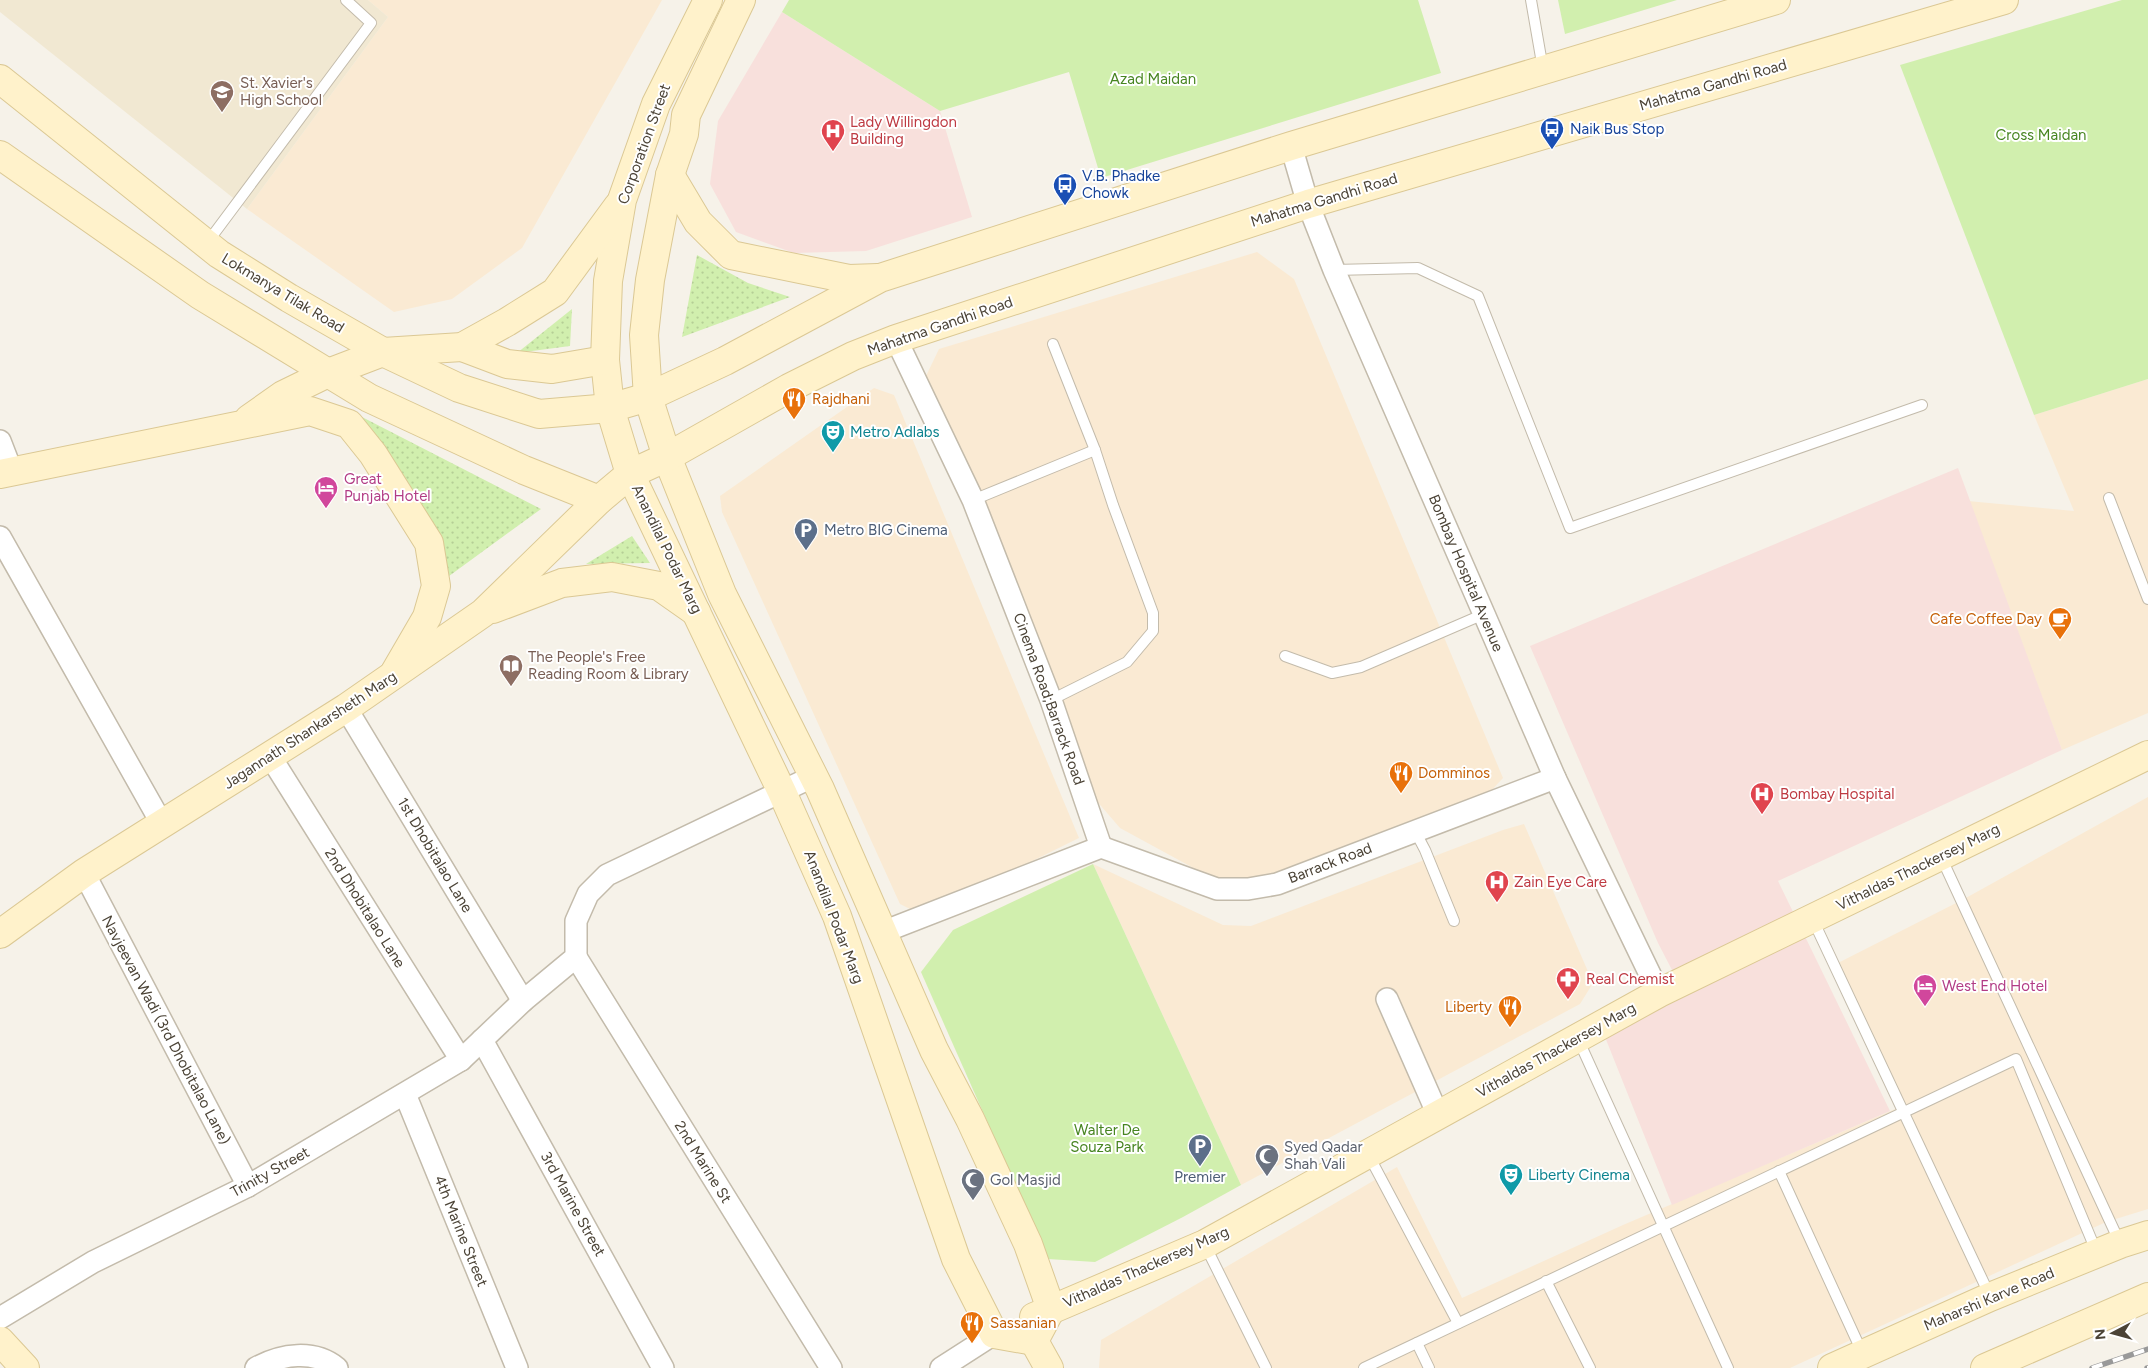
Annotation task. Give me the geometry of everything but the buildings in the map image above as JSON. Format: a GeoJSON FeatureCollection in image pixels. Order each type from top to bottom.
{"type":"FeatureCollection","features":[{"type":"Feature","properties":{"kind":"main road","name":"Corporation Street"},"geometry":{"type":"LineString","coordinates":[[630,474],[610,408],[605,360],[608,281],[622,200],[656,104],[708,0]]}},
{"type":"Feature","properties":{"kind":"main road","name":"Corporation Street"},"geometry":{"type":"LineString","coordinates":[[667,457],[648,397],[644,335],[650,280],[670,175],[684,134],[686,115],[741,0]]}},
{"type":"Feature","properties":{"kind":"main road"},"geometry":{"type":"LineString","coordinates":[[670,175],[698,222],[731,255],[849,279],[880,278],[1291,146],[1776,0]]}},
{"type":"Feature","properties":{"kind":"main road","name":"Mahatma Gandhi Road"},"geometry":{"type":"LineString","coordinates":[[630,474],[667,457],[789,388],[853,356],[896,339],[1308,204],[2004,0]]}},
{"type":"Feature","properties":{"kind":"main road","name":"Lokmanya Tilak Road"},"geometry":{"type":"LineString","coordinates":[[0,79],[219,254],[289,298],[383,352],[459,388],[538,414],[610,408],[648,397],[725,361],[880,278]]}},
{"type":"Feature","properties":{"kind":"main road"},"geometry":{"type":"LineString","coordinates":[[0,155],[200,295],[369,398],[524,470],[599,500]]}},
{"type":"Feature","properties":{"kind":"main road"},"geometry":{"type":"LineString","coordinates":[[462,347],[555,292],[622,200]]}},
{"type":"Feature","properties":{"kind":"main road"},"geometry":{"type":"LineString","coordinates":[[237,427],[283,395],[328,373],[383,352],[462,347],[507,364],[552,369],[605,360]]}},
{"type":"Feature","properties":{"kind":"main road"},"geometry":{"type":"LineString","coordinates":[[6,473],[237,427],[310,410],[349,424],[373,454],[429,543],[436,586],[427,617],[390,679]]}},
{"type":"Feature","properties":{"kind":"main road","name":"Anandilal Podar Marg"},"geometry":{"type":"LineString","coordinates":[[667,457],[722,594],[814,776],[934,1050],[970,1119],[1028,1244],[1051,1309]]}},
{"type":"Feature","properties":{"kind":"main road","name":"Anandilal Podar Marg"},"geometry":{"type":"LineString","coordinates":[[630,474],[699,614],[782,792],[837,916],[956,1259],[994,1334]]}},
{"type":"Feature","properties":{"kind":"main road","name":"Jagannath Shankarsheth Marg"},"geometry":{"type":"LineString","coordinates":[[0,934],[84,873],[346,708],[483,613],[599,500],[630,474]]}},
{"type":"Feature","properties":{"kind":"main road"},"geometry":{"type":"LineString","coordinates":[[483,613],[562,583],[612,577],[659,586],[699,614]]}},
{"type":"Feature","properties":{"kind":"main road","name":"Vithaldas Thackersey Marg"},"geometry":{"type":"LineString","coordinates":[[994,1334],[1205,1244],[1659,993],[2148,755]]}},
{"type":"Feature","properties":{"kind":"main road","name":"Maharshi Karve Road"},"geometry":{"type":"LineString","coordinates":[[1832,1368],[1990,1297],[2148,1235]]}},
{"type":"Feature","properties":{"kind":"main road"},"geometry":{"type":"LineString","coordinates":[[1986,1368],[2148,1297]]}},
{"type":"Feature","properties":{"kind":"main road"},"geometry":{"type":"LineString","coordinates":[[1034,1341],[1051,1309]]}},
{"type":"Feature","properties":{"kind":"main road"},"geometry":{"type":"LineString","coordinates":[[994,1334],[1034,1341]]}},
{"type":"Feature","properties":{"kind":"main road"},"geometry":{"type":"LineString","coordinates":[[0,1341],[25,1368]]}},
{"type":"Feature","properties":{"kind":"main road"},"geometry":{"type":"LineString","coordinates":[[1034,1341],[1049,1368]]}},
{"type":"Feature","properties":{"kind":"street","name":"Bombay Hospital Avenue"},"geometry":{"type":"LineString","coordinates":[[1291,146],[1308,204],[1334,270],[1555,778],[1659,993]]}},
{"type":"Feature","properties":{"kind":"street","name":"Cinema Road;Barrack Road"},"geometry":{"type":"LineString","coordinates":[[896,339],[974,500],[1051,700],[1101,847]]}},
{"type":"Feature","properties":{"kind":"street"},"geometry":{"type":"LineString","coordinates":[[0,441],[6,473]]}},
{"type":"Feature","properties":{"kind":"street"},"geometry":{"type":"LineString","coordinates":[[0,537],[162,824]]}},
{"type":"Feature","properties":{"kind":"street","name":"1st Dhobitalao Lane"},"geometry":{"type":"LineString","coordinates":[[346,708],[523,1001]]}},
{"type":"Feature","properties":{"kind":"street","name":"2nd Dhobitalao Lane"},"geometry":{"type":"LineString","coordinates":[[270,756],[461,1060]]}},
{"type":"Feature","properties":{"kind":"street"},"geometry":{"type":"LineString","coordinates":[[576,956],[576,921],[588,894],[608,875],[814,776]]}},
{"type":"Feature","properties":{"kind":"street","name":"Barrack Road"},"geometry":{"type":"LineString","coordinates":[[1101,847],[1217,889],[1248,889],[1277,884],[1555,778]]}},
{"type":"Feature","properties":{"kind":"street"},"geometry":{"type":"LineString","coordinates":[[883,932],[1101,847]]}},
{"type":"Feature","properties":{"kind":"street","name":"Navjeevan Wadi (3rd Dhobitalao Lane)"},"geometry":{"type":"LineString","coordinates":[[84,873],[248,1186]]}},
{"type":"Feature","properties":{"kind":"street","name":"Trinity Street"},"geometry":{"type":"LineString","coordinates":[[0,1318],[93,1262],[248,1186],[461,1060],[523,1001],[576,956]]}},
{"type":"Feature","properties":{"kind":"street","name":"2nd Marine St"},"geometry":{"type":"LineString","coordinates":[[576,956],[831,1368]]}},
{"type":"Feature","properties":{"kind":"street"},"geometry":{"type":"LineString","coordinates":[[1388,999],[1438,1115]]}},
{"type":"Feature","properties":{"kind":"street","name":"3rd Marine Street"},"geometry":{"type":"LineString","coordinates":[[482,1040],[663,1368]]}},
{"type":"Feature","properties":{"kind":"street","name":"4th Marine Street"},"geometry":{"type":"LineString","coordinates":[[405,1094],[517,1368]]}},
{"type":"Feature","properties":{"kind":"street"},"geometry":{"type":"LineString","coordinates":[[941,1368],[994,1334]]}},
{"type":"Feature","properties":{"kind":"street"},"geometry":{"type":"LineString","coordinates":[[256,1368],[270,1360],[295,1355],[320,1358],[337,1368]]}},
{"type":"Feature","properties":{"kind":"lane"},"geometry":{"type":"LineString","coordinates":[[206,244],[371,23],[346,0]]}},
{"type":"Feature","properties":{"kind":"lane"},"geometry":{"type":"LineString","coordinates":[[1531,0],[1543,70]]}},
{"type":"Feature","properties":{"kind":"lane"},"geometry":{"type":"LineString","coordinates":[[1334,270],[1418,268],[1478,296],[1570,528],[1922,405]]}},
{"type":"Feature","properties":{"kind":"lane"},"geometry":{"type":"LineString","coordinates":[[1051,700],[1127,662],[1153,631],[1153,613],[1113,505],[1096,450],[1053,344]]}},
{"type":"Feature","properties":{"kind":"lane"},"geometry":{"type":"LineString","coordinates":[[974,500],[1096,450]]}},
{"type":"Feature","properties":{"kind":"lane"},"geometry":{"type":"LineString","coordinates":[[2109,498],[2148,599]]}},
{"type":"Feature","properties":{"kind":"lane"},"geometry":{"type":"LineString","coordinates":[[1285,656],[1332,673],[1361,667],[1484,614]]}},
{"type":"Feature","properties":{"kind":"lane"},"geometry":{"type":"LineString","coordinates":[[1415,831],[1425,850],[1454,921]]}},
{"type":"Feature","properties":{"kind":"lane"},"geometry":{"type":"LineString","coordinates":[[1940,856],[2109,1249]]}},
{"type":"Feature","properties":{"kind":"lane"},"geometry":{"type":"LineString","coordinates":[[1812,919],[1990,1297]]}},
{"type":"Feature","properties":{"kind":"lane"},"geometry":{"type":"LineString","coordinates":[[1577,1038],[1728,1368]]}},
{"type":"Feature","properties":{"kind":"lane"},"geometry":{"type":"LineString","coordinates":[[1364,1368],[2016,1059],[2109,1249]]}},
{"type":"Feature","properties":{"kind":"lane"},"geometry":{"type":"LineString","coordinates":[[1368,1154],[1458,1324]]}},
{"type":"Feature","properties":{"kind":"lane"},"geometry":{"type":"LineString","coordinates":[[1779,1171],[1863,1355]]}},
{"type":"Feature","properties":{"kind":"lane"},"geometry":{"type":"LineString","coordinates":[[1205,1244],[1266,1368]]}},
{"type":"Feature","properties":{"kind":"lane"},"geometry":{"type":"LineString","coordinates":[[1546,1282],[1590,1368]]}},
{"type":"Feature","properties":{"kind":"lane"},"geometry":{"type":"LineString","coordinates":[[1417,1343],[1429,1368]]}},
{"type":"Feature","properties":{"kind":"shaded area","name":"St. Xavier's High School"},"geometry":{"type":"Polygon","coordinates":[[[0,0],[368,0],[388,17],[247,209],[0,12],[0,0]]]}},
{"type":"Feature","properties":{"kind":"shaded area"},"geometry":{"type":"Polygon","coordinates":[[[368,0],[662,0],[522,248],[452,299],[394,312],[247,209],[388,17],[368,0]]]}},
{"type":"Feature","properties":{"kind":"shaded area","name":"Lady Willingdon Building"},"geometry":{"type":"Polygon","coordinates":[[[782,12],[940,111],[972,217],[866,251],[794,253],[736,232],[710,184],[718,121],[782,12]]]}},
{"type":"Feature","properties":{"kind":"shaded area"},"geometry":{"type":"Polygon","coordinates":[[[1257,252],[1294,279],[1503,778],[1489,793],[1258,884],[1221,883],[1120,828],[1089,792],[926,376],[939,349],[1257,252]]]}},
{"type":"Feature","properties":{"kind":"shaded area"},"geometry":{"type":"Polygon","coordinates":[[[2148,379],[2148,713],[2062,750],[1968,501],[2074,511],[2034,415],[2148,379]]]}},
{"type":"Feature","properties":{"kind":"shaded area"},"geometry":{"type":"Polygon","coordinates":[[[874,388],[894,395],[1079,838],[922,915],[900,904],[722,512],[720,496],[874,388]]]}},
{"type":"Feature","properties":{"kind":"shaded area","name":"Bombay Hospital"},"geometry":{"type":"Polygon","coordinates":[[[1958,468],[2062,750],[1778,881],[1890,1111],[1672,1205],[1605,1037],[1685,995],[1658,943],[1530,646],[1958,468]]]}},
{"type":"Feature","properties":{"kind":"shaded area"},"geometry":{"type":"Polygon","coordinates":[[[2148,797],[2148,1209],[2106,1222],[1790,1368],[1099,1368],[1101,1340],[1397,1167],[1462,1298],[1623,1225],[1900,1107],[1834,965],[1964,899],[2148,797]]]}},
{"type":"Feature","properties":{"kind":"shaded area"},"geometry":{"type":"Polygon","coordinates":[[[1524,824],[1593,983],[1580,1004],[1241,1185],[1093,864],[1223,925],[1251,926],[1503,830],[1524,824]]]}},
{"type":"Feature","properties":{"kind":"green space","name":"Azad Maidan"},"geometry":{"type":"Polygon","coordinates":[[[789,0],[1418,0],[1441,73],[1101,178],[1069,72],[940,111],[782,12],[789,0]]]}},
{"type":"Feature","properties":{"kind":"green space"},"geometry":{"type":"Polygon","coordinates":[[[1558,0],[1677,0],[1565,34],[1558,0]]]}},
{"type":"Feature","properties":{"kind":"green space","name":"Cross Maidan"},"geometry":{"type":"Polygon","coordinates":[[[2122,0],[2148,0],[2148,379],[2034,415],[1900,65],[2122,0]]]}},
{"type":"Feature","properties":{"kind":"green space"},"geometry":{"type":"Polygon","coordinates":[[[697,255],[748,283],[790,297],[682,337],[697,255]]]}},
{"type":"Feature","properties":{"kind":"green space"},"geometry":{"type":"Polygon","coordinates":[[[572,309],[570,346],[517,353],[572,309]]]}},
{"type":"Feature","properties":{"kind":"green space"},"geometry":{"type":"Polygon","coordinates":[[[362,417],[541,509],[445,579],[437,541],[362,417]]]}},
{"type":"Feature","properties":{"kind":"green space"},"geometry":{"type":"Polygon","coordinates":[[[632,536],[650,563],[586,564],[632,536]]]}},
{"type":"Feature","properties":{"kind":"green space","name":"Walter De Souza Park"},"geometry":{"type":"Polygon","coordinates":[[[1093,864],[1241,1185],[1095,1262],[1048,1259],[921,972],[953,930],[1093,864]]]}},
{"type":"Feature","properties":{"kind":"railway"},"geometry":{"type":"LineString","coordinates":[[2092,1368],[2148,1349]]}},
{"type":"Feature","properties":{"kind":"place","name":"St. Xavier's High School"},"geometry":{"type":"Point","coordinates":[222,113]}},
{"type":"Feature","properties":{"kind":"place","name":"Naik Bus Stop"},"geometry":{"type":"Point","coordinates":[1552,150]}},
{"type":"Feature","properties":{"kind":"place","name":"Lady Willingdon Building"},"geometry":{"type":"Point","coordinates":[833,152]}},
{"type":"Feature","properties":{"kind":"place","name":"V.B. Phadke Chowk"},"geometry":{"type":"Point","coordinates":[1065,206]}},
{"type":"Feature","properties":{"kind":"place","name":"Rajdhani"},"geometry":{"type":"Point","coordinates":[794,420]}},
{"type":"Feature","properties":{"kind":"place","name":"Metro Adlabs"},"geometry":{"type":"Point","coordinates":[833,453]}},
{"type":"Feature","properties":{"kind":"place","name":"Great Punjab Hotel"},"geometry":{"type":"Point","coordinates":[326,509]}},
{"type":"Feature","properties":{"kind":"place","name":"Metro BIG Cinema"},"geometry":{"type":"Point","coordinates":[806,551]}},
{"type":"Feature","properties":{"kind":"place","name":"Cafe Coffee Day"},"geometry":{"type":"Point","coordinates":[2060,640]}},
{"type":"Feature","properties":{"kind":"place","name":"The People's Free Reading Room & Library"},"geometry":{"type":"Point","coordinates":[511,687]}},
{"type":"Feature","properties":{"kind":"place","name":"Domminos"},"geometry":{"type":"Point","coordinates":[1401,794]}},
{"type":"Feature","properties":{"kind":"place","name":"Bombay Hospital"},"geometry":{"type":"Point","coordinates":[1762,815]}},
{"type":"Feature","properties":{"kind":"place","name":"Zain Eye Care"},"geometry":{"type":"Point","coordinates":[1497,903]}},
{"type":"Feature","properties":{"kind":"place","name":"Real Chemist"},"geometry":{"type":"Point","coordinates":[1568,1000]}},
{"type":"Feature","properties":{"kind":"place","name":"West End Hotel"},"geometry":{"type":"Point","coordinates":[1925,1007]}},
{"type":"Feature","properties":{"kind":"place","name":"Liberty"},"geometry":{"type":"Point","coordinates":[1510,1028]}},
{"type":"Feature","properties":{"kind":"place","name":"Premier"},"geometry":{"type":"Point","coordinates":[1200,1167]}},
{"type":"Feature","properties":{"kind":"place","name":"Syed Qadar Shah Vali"},"geometry":{"type":"Point","coordinates":[1267,1177]}},
{"type":"Feature","properties":{"kind":"place","name":"Liberty Cinema"},"geometry":{"type":"Point","coordinates":[1511,1196]}},
{"type":"Feature","properties":{"kind":"place","name":"Gol Masjid"},"geometry":{"type":"Point","coordinates":[973,1201]}},
{"type":"Feature","properties":{"kind":"place","name":"Sassanian"},"geometry":{"type":"Point","coordinates":[972,1344]}}]}
